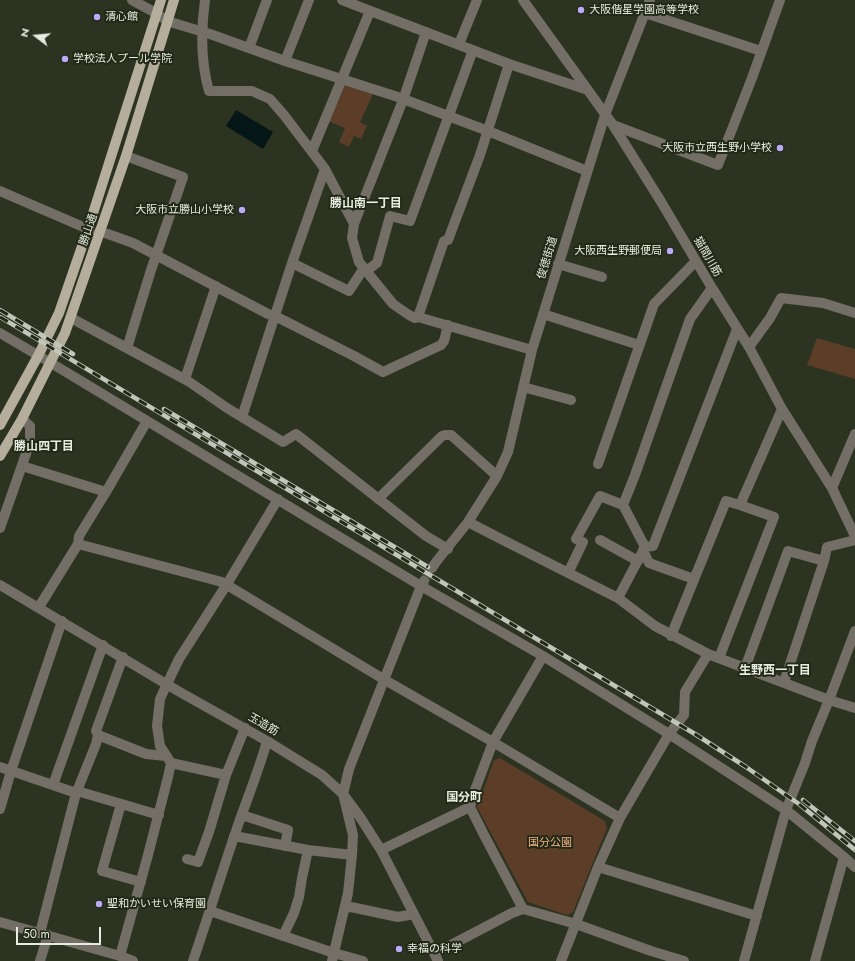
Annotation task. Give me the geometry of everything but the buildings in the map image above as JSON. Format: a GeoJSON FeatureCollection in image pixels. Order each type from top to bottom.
{"type":"FeatureCollection","features":[{"type":"Feature","properties":{"kind":"main road","name":"勝山通"},"geometry":{"type":"LineString","coordinates":[[0,425],[38,356],[59,313],[88,229],[161,0]]}},
{"type":"Feature","properties":{"kind":"main road","name":"勝山通"},"geometry":{"type":"LineString","coordinates":[[0,456],[22,419],[51,363],[71,318],[126,156],[174,0]]}},
{"type":"Feature","properties":{"kind":"street"},"geometry":{"type":"LineString","coordinates":[[132,0],[156,13],[167,22],[403,100],[488,131],[587,171]]}},
{"type":"Feature","properties":{"kind":"street"},"geometry":{"type":"LineString","coordinates":[[205,0],[203,33],[206,79],[209,91],[252,91],[270,99],[325,169],[354,224]]}},
{"type":"Feature","properties":{"kind":"street"},"geometry":{"type":"LineString","coordinates":[[249,48],[267,0]]}},
{"type":"Feature","properties":{"kind":"street"},"geometry":{"type":"LineString","coordinates":[[285,61],[309,0]]}},
{"type":"Feature","properties":{"kind":"street"},"geometry":{"type":"LineString","coordinates":[[342,0],[510,64],[588,90]]}},
{"type":"Feature","properties":{"kind":"street"},"geometry":{"type":"LineString","coordinates":[[459,44],[476,0]]}},
{"type":"Feature","properties":{"kind":"street","name":"猫間川筋"},"geometry":{"type":"LineString","coordinates":[[523,0],[613,125],[660,200],[749,347],[782,409],[832,488],[855,536]]}},
{"type":"Feature","properties":{"kind":"street","name":"俊徳街道"},"geometry":{"type":"LineString","coordinates":[[432,568],[468,522],[497,476],[508,452],[532,350],[587,171],[605,114],[650,0]]}},
{"type":"Feature","properties":{"kind":"street"},"geometry":{"type":"LineString","coordinates":[[613,125],[718,165],[752,78],[780,0]]}},
{"type":"Feature","properties":{"kind":"street"},"geometry":{"type":"LineString","coordinates":[[312,151],[370,11]]}},
{"type":"Feature","properties":{"kind":"street"},"geometry":{"type":"LineString","coordinates":[[645,13],[761,51]]}},
{"type":"Feature","properties":{"kind":"street"},"geometry":{"type":"LineString","coordinates":[[426,32],[403,100],[354,224],[352,238],[359,262],[393,304],[409,315],[415,318],[418,317],[448,325],[532,350]]}},
{"type":"Feature","properties":{"kind":"street"},"geometry":{"type":"LineString","coordinates":[[292,263],[349,291],[365,270],[376,263],[390,216],[410,221],[473,50]]}},
{"type":"Feature","properties":{"kind":"street"},"geometry":{"type":"LineString","coordinates":[[418,317],[444,241],[448,240],[480,155],[510,64]]}},
{"type":"Feature","properties":{"kind":"street"},"geometry":{"type":"LineString","coordinates":[[126,156],[183,177],[151,270],[127,348]]}},
{"type":"Feature","properties":{"kind":"street"},"geometry":{"type":"LineString","coordinates":[[242,417],[292,263],[325,169]]}},
{"type":"Feature","properties":{"kind":"street"},"geometry":{"type":"LineString","coordinates":[[0,191],[88,229],[133,243],[383,372],[441,345],[444,341],[448,325]]}},
{"type":"Feature","properties":{"kind":"street"},"geometry":{"type":"LineString","coordinates":[[598,464],[654,304],[696,261]]}},
{"type":"Feature","properties":{"kind":"street"},"geometry":{"type":"LineString","coordinates":[[558,264],[602,277]]}},
{"type":"Feature","properties":{"kind":"street"},"geometry":{"type":"LineString","coordinates":[[185,380],[216,286]]}},
{"type":"Feature","properties":{"kind":"street"},"geometry":{"type":"LineString","coordinates":[[623,505],[690,319],[712,288]]}},
{"type":"Feature","properties":{"kind":"street"},"geometry":{"type":"LineString","coordinates":[[749,347],[770,318],[781,298],[823,303],[855,314]]}},
{"type":"Feature","properties":{"kind":"street"},"geometry":{"type":"LineString","coordinates":[[543,314],[639,345]]}},
{"type":"Feature","properties":{"kind":"street"},"geometry":{"type":"LineString","coordinates":[[71,318],[185,380],[227,408],[283,442],[296,434],[426,536],[448,549]]}},
{"type":"Feature","properties":{"kind":"street"},"geometry":{"type":"LineString","coordinates":[[618,598],[644,549],[653,546],[738,329]]}},
{"type":"Feature","properties":{"kind":"street"},"geometry":{"type":"LineString","coordinates":[[0,333],[543,656],[669,734],[786,810],[855,867]]}},
{"type":"Feature","properties":{"kind":"street"},"geometry":{"type":"LineString","coordinates":[[523,387],[571,400]]}},
{"type":"Feature","properties":{"kind":"street"},"geometry":{"type":"LineString","coordinates":[[740,505],[782,409]]}},
{"type":"Feature","properties":{"kind":"street"},"geometry":{"type":"LineString","coordinates":[[0,528],[30,439],[30,426],[22,419]]}},
{"type":"Feature","properties":{"kind":"street"},"geometry":{"type":"LineString","coordinates":[[39,608],[78,544],[79,536],[147,421]]}},
{"type":"Feature","properties":{"kind":"street"},"geometry":{"type":"LineString","coordinates":[[832,488],[855,434]]}},
{"type":"Feature","properties":{"kind":"street"},"geometry":{"type":"LineString","coordinates":[[378,499],[442,436],[445,435],[451,435],[497,476]]}},
{"type":"Feature","properties":{"kind":"street"},"geometry":{"type":"LineString","coordinates":[[22,466],[106,492]]}},
{"type":"Feature","properties":{"kind":"street"},"geometry":{"type":"LineString","coordinates":[[568,573],[583,542],[576,539],[600,496],[623,505],[649,562],[694,579]]}},
{"type":"Feature","properties":{"kind":"street"},"geometry":{"type":"LineString","coordinates":[[0,922],[127,959],[141,882],[168,777],[168,759],[160,746],[157,726],[160,699],[179,659],[227,584],[278,499]]}},
{"type":"Feature","properties":{"kind":"street"},"geometry":{"type":"LineString","coordinates":[[671,636],[726,502],[740,505],[774,518],[719,658]]}},
{"type":"Feature","properties":{"kind":"street"},"geometry":{"type":"LineString","coordinates":[[468,522],[618,598],[671,636],[708,654],[855,708]]}},
{"type":"Feature","properties":{"kind":"street"},"geometry":{"type":"LineString","coordinates":[[600,540],[638,561]]}},
{"type":"Feature","properties":{"kind":"street"},"geometry":{"type":"LineString","coordinates":[[784,682],[827,548],[855,540]]}},
{"type":"Feature","properties":{"kind":"street"},"geometry":{"type":"LineString","coordinates":[[78,544],[227,584],[384,680],[493,742],[620,818]]}},
{"type":"Feature","properties":{"kind":"street"},"geometry":{"type":"LineString","coordinates":[[744,668],[788,551],[824,561]]}},
{"type":"Feature","properties":{"kind":"street","name":"玉造筋"},"geometry":{"type":"LineString","coordinates":[[0,584],[167,684],[268,741],[322,775],[343,794],[381,850],[436,957]]}},
{"type":"Feature","properties":{"kind":"street"},"geometry":{"type":"LineString","coordinates":[[333,957],[348,893],[352,855],[353,835],[343,794],[349,770],[422,584]]}},
{"type":"Feature","properties":{"kind":"street"},"geometry":{"type":"LineString","coordinates":[[0,809],[11,771],[62,621]]}},
{"type":"Feature","properties":{"kind":"street"},"geometry":{"type":"LineString","coordinates":[[744,961],[786,810],[812,741],[830,700],[855,631]]}},
{"type":"Feature","properties":{"kind":"street"},"geometry":{"type":"LineString","coordinates":[[53,786],[103,645]]}},
{"type":"Feature","properties":{"kind":"street"},"geometry":{"type":"LineString","coordinates":[[561,961],[598,867],[620,818],[669,734],[684,715],[685,692],[708,654]]}},
{"type":"Feature","properties":{"kind":"street"},"geometry":{"type":"LineString","coordinates":[[523,909],[470,807],[493,742],[543,656]]}},
{"type":"Feature","properties":{"kind":"street"},"geometry":{"type":"LineString","coordinates":[[40,961],[44,934],[77,792],[96,744],[98,735],[96,730],[123,657]]}},
{"type":"Feature","properties":{"kind":"street"},"geometry":{"type":"LineString","coordinates":[[187,859],[198,862],[209,832],[226,775],[245,728]]}},
{"type":"Feature","properties":{"kind":"street"},"geometry":{"type":"LineString","coordinates":[[98,735],[146,754],[226,775]]}},
{"type":"Feature","properties":{"kind":"street"},"geometry":{"type":"LineString","coordinates":[[192,961],[268,741]]}},
{"type":"Feature","properties":{"kind":"street"},"geometry":{"type":"LineString","coordinates":[[0,767],[53,786],[158,815]]}},
{"type":"Feature","properties":{"kind":"street"},"geometry":{"type":"LineString","coordinates":[[121,804],[102,871],[141,882]]}},
{"type":"Feature","properties":{"kind":"street"},"geometry":{"type":"LineString","coordinates":[[381,850],[470,807]]}},
{"type":"Feature","properties":{"kind":"street"},"geometry":{"type":"LineString","coordinates":[[242,815],[288,830],[285,846]]}},
{"type":"Feature","properties":{"kind":"street"},"geometry":{"type":"LineString","coordinates":[[234,836],[308,850],[352,855]]}},
{"type":"Feature","properties":{"kind":"street"},"geometry":{"type":"LineString","coordinates":[[283,936],[294,913],[299,897],[308,850]]}},
{"type":"Feature","properties":{"kind":"street"},"geometry":{"type":"LineString","coordinates":[[816,961],[844,857]]}},
{"type":"Feature","properties":{"kind":"street"},"geometry":{"type":"LineString","coordinates":[[598,867],[757,916]]}},
{"type":"Feature","properties":{"kind":"street"},"geometry":{"type":"LineString","coordinates":[[345,908],[351,907],[398,918],[414,914]]}},
{"type":"Feature","properties":{"kind":"street"},"geometry":{"type":"LineString","coordinates":[[436,957],[512,913],[523,909],[576,924],[651,951],[684,961]]}},
{"type":"Feature","properties":{"kind":"street"},"geometry":{"type":"LineString","coordinates":[[210,911],[283,936],[333,957],[363,961]]}},
{"type":"Feature","properties":{"kind":"street"},"geometry":{"type":"LineString","coordinates":[[648,961],[651,951]]}},
{"type":"Feature","properties":{"kind":"green space"},"geometry":{"type":"Polygon","coordinates":[[[346,84],[373,94],[360,122],[367,126],[361,139],[354,136],[349,147],[339,142],[345,128],[328,121],[342,87],[346,84]]]}},
{"type":"Feature","properties":{"kind":"green space"},"geometry":{"type":"Polygon","coordinates":[[[817,338],[855,349],[855,379],[807,365],[817,338]]]}},
{"type":"Feature","properties":{"kind":"green space","name":"国分公園"},"geometry":{"type":"Polygon","coordinates":[[[500,758],[605,821],[607,828],[573,912],[567,915],[528,902],[477,807],[494,760],[500,758]]]}},
{"type":"Feature","properties":{"kind":"shaded area"},"geometry":{"type":"Polygon","coordinates":[[[236,110],[273,132],[263,149],[226,126],[236,110]]]}},
{"type":"Feature","properties":{"kind":"tunnel"},"geometry":{"type":"LineString","coordinates":[[424,581],[432,568]]}},
{"type":"Feature","properties":{"kind":"railway"},"geometry":{"type":"LineString","coordinates":[[0,310],[73,354]]}},
{"type":"Feature","properties":{"kind":"railway"},"geometry":{"type":"LineString","coordinates":[[0,317],[695,734],[799,804],[855,850]]}},
{"type":"Feature","properties":{"kind":"railway"},"geometry":{"type":"LineString","coordinates":[[164,409],[428,567]]}},
{"type":"Feature","properties":{"kind":"railway"},"geometry":{"type":"LineString","coordinates":[[803,800],[855,841]]}},
{"type":"Feature","properties":{"kind":"place","name":"大阪偕星学園高等学校"},"geometry":{"type":"Point","coordinates":[581,10]}},
{"type":"Feature","properties":{"kind":"place","name":"清心館"},"geometry":{"type":"Point","coordinates":[97,17]}},
{"type":"Feature","properties":{"kind":"place","name":"学校法人プール学院"},"geometry":{"type":"Point","coordinates":[65,59]}},
{"type":"Feature","properties":{"kind":"place","name":"大阪市立西生野小学校"},"geometry":{"type":"Point","coordinates":[780,148]}},
{"type":"Feature","properties":{"kind":"place","name":"大阪市立勝山小学校"},"geometry":{"type":"Point","coordinates":[242,210]}},
{"type":"Feature","properties":{"kind":"place","name":"大阪西生野郵便局"},"geometry":{"type":"Point","coordinates":[670,251]}},
{"type":"Feature","properties":{"kind":"place","name":"聖和かいせい保育園"},"geometry":{"type":"Point","coordinates":[99,904]}},
{"type":"Feature","properties":{"kind":"place","name":"幸福の科学"},"geometry":{"type":"Point","coordinates":[399,949]}},
{"type":"Feature","properties":{"kind":"district","name":"勝山南一丁目"},"geometry":{"type":"Point","coordinates":[366,204]}},
{"type":"Feature","properties":{"kind":"district","name":"勝山四丁目"},"geometry":{"type":"Point","coordinates":[44,447]}},
{"type":"Feature","properties":{"kind":"district","name":"生野西一丁目"},"geometry":{"type":"Point","coordinates":[775,671]}},
{"type":"Feature","properties":{"kind":"district","name":"国分町"},"geometry":{"type":"Point","coordinates":[464,798]}}]}
